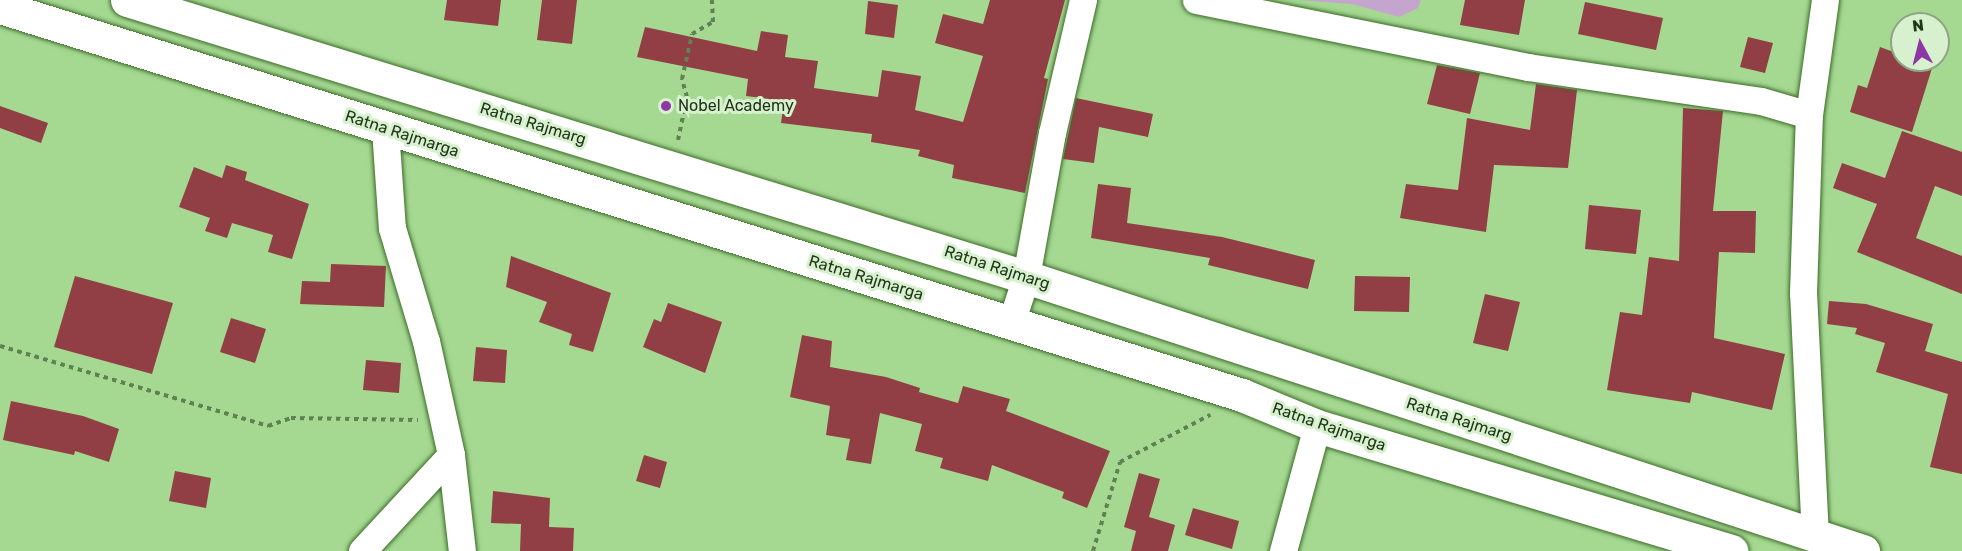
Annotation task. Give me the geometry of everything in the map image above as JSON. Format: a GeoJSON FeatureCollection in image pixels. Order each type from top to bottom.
{"type":"FeatureCollection","features":[{"type":"Feature","properties":{"kind":"main road","name":"Ratna Rajmarg"},"geometry":{"type":"LineString","coordinates":[[127,0],[1026,277],[1863,551]]}},
{"type":"Feature","properties":{"kind":"main road","name":"Ratna Rajmarga"},"geometry":{"type":"LineString","coordinates":[[0,7],[1242,395],[1317,426],[1732,551]]}},
{"type":"Feature","properties":{"kind":"street"},"geometry":{"type":"LineString","coordinates":[[1011,323],[1026,277],[1052,133],[1083,0]]}},
{"type":"Feature","properties":{"kind":"street"},"geometry":{"type":"LineString","coordinates":[[1196,0],[1528,67],[1761,101],[1809,115]]}},
{"type":"Feature","properties":{"kind":"street"},"geometry":{"type":"LineString","coordinates":[[1815,537],[1803,293],[1809,115],[1825,0]]}},
{"type":"Feature","properties":{"kind":"street"},"geometry":{"type":"LineString","coordinates":[[385,129],[392,228],[426,341],[452,455],[462,551]]}},
{"type":"Feature","properties":{"kind":"street"},"geometry":{"type":"LineString","coordinates":[[1283,551],[1317,426]]}},
{"type":"Feature","properties":{"kind":"street"},"geometry":{"type":"LineString","coordinates":[[362,551],[452,455]]}},
{"type":"Feature","properties":{"kind":"path"},"geometry":{"type":"LineString","coordinates":[[673,167],[687,97],[682,79],[692,34],[713,22],[712,0]]}},
{"type":"Feature","properties":{"kind":"path"},"geometry":{"type":"LineString","coordinates":[[0,346],[268,426],[291,418],[444,421]]}},
{"type":"Feature","properties":{"kind":"path"},"geometry":{"type":"LineString","coordinates":[[1094,551],[1120,462],[1242,395]]}},
{"type":"Feature","properties":{"kind":"shaded area"},"geometry":{"type":"Polygon","coordinates":[[[1299,0],[1421,0],[1418,8],[1399,17],[1352,4],[1299,0]]]}},
{"type":"Feature","properties":{"kind":"building"},"geometry":{"type":"Polygon","coordinates":[[[447,0],[501,0],[498,26],[444,20],[447,0]]]}},
{"type":"Feature","properties":{"kind":"building"},"geometry":{"type":"Polygon","coordinates":[[[542,0],[577,0],[572,44],[537,40],[542,0]]]}},
{"type":"Feature","properties":{"kind":"building"},"geometry":{"type":"Polygon","coordinates":[[[990,0],[1065,0],[1044,78],[1048,79],[1025,193],[952,178],[954,165],[918,156],[920,150],[871,142],[872,134],[781,123],[784,101],[746,96],[748,79],[637,57],[645,27],[757,51],[761,31],[788,35],[785,57],[818,61],[814,88],[878,97],[882,70],[921,76],[915,110],[963,122],[983,56],[935,43],[943,14],[983,24],[990,0]]]}},
{"type":"Feature","properties":{"kind":"building"},"geometry":{"type":"Polygon","coordinates":[[[1465,0],[1525,0],[1519,35],[1460,25],[1465,0]]]}},
{"type":"Feature","properties":{"kind":"building"},"geometry":{"type":"Polygon","coordinates":[[[868,1],[898,5],[894,38],[865,34],[868,1]]]}},
{"type":"Feature","properties":{"kind":"building"},"geometry":{"type":"Polygon","coordinates":[[[1585,2],[1663,18],[1656,50],[1578,34],[1585,2]]]}},
{"type":"Feature","properties":{"kind":"building"},"geometry":{"type":"Polygon","coordinates":[[[1748,37],[1773,43],[1765,73],[1740,67],[1748,37]]]}},
{"type":"Feature","properties":{"kind":"building"},"geometry":{"type":"Polygon","coordinates":[[[1880,47],[1890,51],[1890,72],[1931,72],[1912,132],[1850,112],[1858,85],[1867,88],[1880,47]]]}},
{"type":"Feature","properties":{"kind":"building"},"geometry":{"type":"Polygon","coordinates":[[[1437,65],[1480,73],[1470,114],[1427,104],[1437,65]]]}},
{"type":"Feature","properties":{"kind":"building"},"geometry":{"type":"Polygon","coordinates":[[[1536,84],[1577,90],[1568,168],[1494,165],[1486,232],[1400,218],[1406,184],[1458,190],[1467,118],[1530,130],[1536,84]]]}},
{"type":"Feature","properties":{"kind":"building"},"geometry":{"type":"Polygon","coordinates":[[[1076,98],[1153,114],[1148,137],[1099,127],[1094,163],[1063,159],[1076,98]]]}},
{"type":"Feature","properties":{"kind":"building"},"geometry":{"type":"Polygon","coordinates":[[[0,106],[48,123],[41,143],[0,128],[0,106]]]}},
{"type":"Feature","properties":{"kind":"building"},"geometry":{"type":"Polygon","coordinates":[[[1683,108],[1723,111],[1713,211],[1756,211],[1755,253],[1719,252],[1714,338],[1785,354],[1772,410],[1692,392],[1690,403],[1607,390],[1620,312],[1642,315],[1649,257],[1679,261],[1683,108]]]}},
{"type":"Feature","properties":{"kind":"building"},"geometry":{"type":"Polygon","coordinates":[[[1902,131],[1962,152],[1962,196],[1935,186],[1916,238],[1962,256],[1962,294],[1857,252],[1877,204],[1833,188],[1842,163],[1885,178],[1902,131]]]}},
{"type":"Feature","properties":{"kind":"building"},"geometry":{"type":"Polygon","coordinates":[[[226,165],[247,172],[245,180],[309,204],[292,259],[268,252],[273,235],[232,223],[227,238],[205,231],[210,218],[179,207],[194,167],[222,178],[226,165]]]}},
{"type":"Feature","properties":{"kind":"building"},"geometry":{"type":"Polygon","coordinates":[[[1098,184],[1131,188],[1127,223],[1222,237],[1315,260],[1308,289],[1208,265],[1210,258],[1091,238],[1098,184]]]}},
{"type":"Feature","properties":{"kind":"building"},"geometry":{"type":"Polygon","coordinates":[[[1589,205],[1641,210],[1636,254],[1585,249],[1589,205]]]}},
{"type":"Feature","properties":{"kind":"building"},"geometry":{"type":"Polygon","coordinates":[[[511,256],[611,293],[593,352],[569,345],[572,334],[539,322],[547,302],[506,287],[511,256]]]}},
{"type":"Feature","properties":{"kind":"building"},"geometry":{"type":"Polygon","coordinates":[[[331,264],[386,266],[384,307],[300,304],[302,281],[330,282],[331,264]]]}},
{"type":"Feature","properties":{"kind":"building"},"geometry":{"type":"Polygon","coordinates":[[[75,276],[173,303],[152,374],[54,347],[75,276]]]}},
{"type":"Feature","properties":{"kind":"building"},"geometry":{"type":"Polygon","coordinates":[[[1355,276],[1410,277],[1409,312],[1354,311],[1355,276]]]}},
{"type":"Feature","properties":{"kind":"building"},"geometry":{"type":"Polygon","coordinates":[[[1485,294],[1520,302],[1508,351],[1473,343],[1485,294]]]}},
{"type":"Feature","properties":{"kind":"building"},"geometry":{"type":"Polygon","coordinates":[[[1829,301],[1866,304],[1933,324],[1925,351],[1962,362],[1962,474],[1930,467],[1948,394],[1876,372],[1885,343],[1855,334],[1857,328],[1827,324],[1829,301]]]}},
{"type":"Feature","properties":{"kind":"building"},"geometry":{"type":"Polygon","coordinates":[[[668,303],[722,322],[705,373],[643,347],[654,319],[661,322],[668,303]]]}},
{"type":"Feature","properties":{"kind":"building"},"geometry":{"type":"Polygon","coordinates":[[[231,318],[266,329],[255,363],[220,352],[231,318]]]}},
{"type":"Feature","properties":{"kind":"building"},"geometry":{"type":"Polygon","coordinates":[[[802,335],[832,341],[830,367],[886,377],[920,388],[919,392],[958,403],[963,386],[1010,399],[1006,411],[1110,451],[1087,508],[1062,498],[1064,492],[992,465],[988,481],[940,468],[943,458],[915,451],[922,424],[880,413],[871,464],[846,460],[850,439],[826,435],[830,406],[790,397],[802,335]]]}},
{"type":"Feature","properties":{"kind":"building"},"geometry":{"type":"Polygon","coordinates":[[[476,347],[507,350],[505,383],[473,381],[476,347]]]}},
{"type":"Feature","properties":{"kind":"building"},"geometry":{"type":"Polygon","coordinates":[[[366,360],[401,363],[399,393],[363,390],[366,360]]]}},
{"type":"Feature","properties":{"kind":"building"},"geometry":{"type":"Polygon","coordinates":[[[11,401],[83,416],[119,429],[109,462],[75,451],[74,455],[3,440],[11,401]]]}},
{"type":"Feature","properties":{"kind":"building"},"geometry":{"type":"Polygon","coordinates":[[[644,455],[667,462],[660,488],[636,481],[644,455]]]}},
{"type":"Feature","properties":{"kind":"building"},"geometry":{"type":"Polygon","coordinates":[[[175,471],[211,478],[206,508],[169,501],[175,471]]]}},
{"type":"Feature","properties":{"kind":"building"},"geometry":{"type":"Polygon","coordinates":[[[1139,473],[1160,479],[1149,517],[1175,525],[1168,551],[1131,551],[1136,531],[1124,527],[1139,473]]]}},
{"type":"Feature","properties":{"kind":"building"},"geometry":{"type":"Polygon","coordinates":[[[493,491],[550,498],[549,527],[574,528],[573,551],[520,551],[521,524],[491,523],[493,491]]]}},
{"type":"Feature","properties":{"kind":"building"},"geometry":{"type":"Polygon","coordinates":[[[1193,508],[1239,521],[1232,549],[1185,535],[1193,508]]]}},
{"type":"Feature","properties":{"kind":"place","name":"Nobel Academy"},"geometry":{"type":"Point","coordinates":[666,106]}}]}
